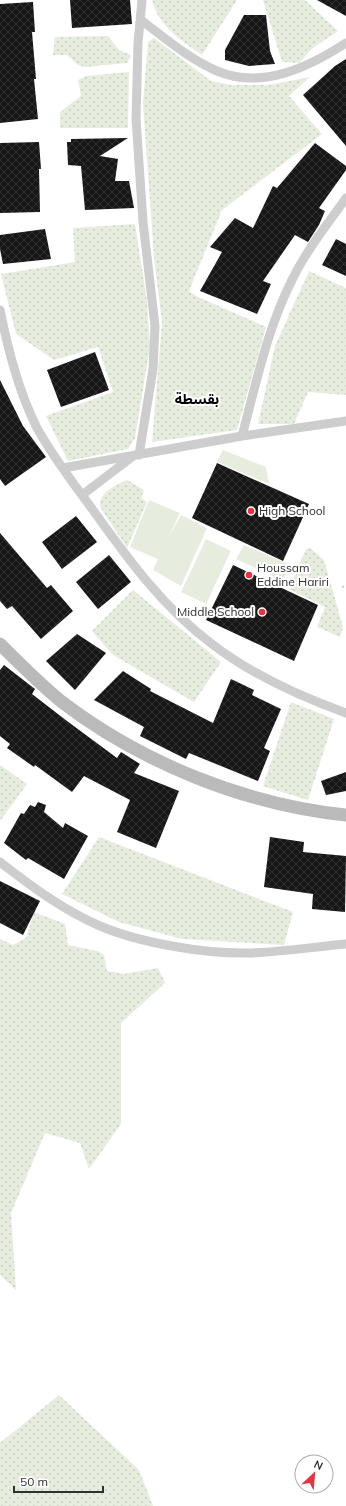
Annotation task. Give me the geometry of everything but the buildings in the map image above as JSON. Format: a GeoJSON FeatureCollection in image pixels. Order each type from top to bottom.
{"type":"FeatureCollection","features":[{"type":"Feature","properties":{"kind":"street"},"geometry":{"type":"LineString","coordinates":[[82,495],[136,456],[153,369],[155,326],[143,222],[137,141],[138,43],[142,0]]}},
{"type":"Feature","properties":{"kind":"street"},"geometry":{"type":"LineString","coordinates":[[141,20],[198,61],[219,72],[239,77],[271,76],[297,70],[346,43]]}},
{"type":"Feature","properties":{"kind":"street"},"geometry":{"type":"LineString","coordinates":[[242,436],[266,349],[283,300],[301,264],[346,198]]}},
{"type":"Feature","properties":{"kind":"street"},"geometry":{"type":"LineString","coordinates":[[0,310],[11,358],[24,398],[36,425],[82,495],[122,551],[149,584],[189,626],[211,644],[260,676],[298,694],[346,713]]}},
{"type":"Feature","properties":{"kind":"street"},"geometry":{"type":"LineString","coordinates":[[64,468],[242,436],[346,421]]}},
{"type":"Feature","properties":{"kind":"street"},"geometry":{"type":"LineString","coordinates":[[0,644],[43,685],[76,712],[118,738],[159,760],[197,777],[251,797],[294,808],[346,815]]}},
{"type":"Feature","properties":{"kind":"street"},"geometry":{"type":"LineString","coordinates":[[0,862],[38,890],[79,916],[119,933],[143,940],[193,949],[248,953],[346,944]]}},
{"type":"Feature","properties":{"kind":"path"},"geometry":{"type":"LineString","coordinates":[[342,587],[346,586]]}},
{"type":"Feature","properties":{"kind":"green space"},"geometry":{"type":"Polygon","coordinates":[[[152,0],[237,0],[202,55],[179,38],[165,25],[155,9],[152,0]]]}},
{"type":"Feature","properties":{"kind":"green space"},"geometry":{"type":"Polygon","coordinates":[[[263,0],[305,0],[338,31],[314,47],[299,63],[282,62],[263,0]]]}},
{"type":"Feature","properties":{"kind":"green space"},"geometry":{"type":"Polygon","coordinates":[[[108,36],[119,50],[131,55],[127,63],[85,67],[78,65],[67,55],[53,55],[55,37],[108,36]]]}},
{"type":"Feature","properties":{"kind":"green space"},"geometry":{"type":"Polygon","coordinates":[[[154,38],[211,81],[231,85],[269,85],[310,77],[289,96],[322,134],[222,210],[189,291],[196,296],[266,327],[237,430],[152,442],[162,323],[154,257],[143,104],[148,42],[154,38]]]}},
{"type":"Feature","properties":{"kind":"green space"},"geometry":{"type":"Polygon","coordinates":[[[129,72],[128,128],[60,128],[60,112],[81,96],[78,80],[86,76],[129,72]]]}},
{"type":"Feature","properties":{"kind":"green space"},"geometry":{"type":"Polygon","coordinates":[[[135,224],[147,301],[150,347],[135,438],[128,449],[68,461],[46,416],[113,392],[98,347],[54,360],[16,334],[1,274],[75,262],[73,228],[135,224]]]}},
{"type":"Feature","properties":{"kind":"green space"},"geometry":{"type":"Polygon","coordinates":[[[309,271],[346,288],[346,395],[308,392],[294,424],[258,424],[275,346],[309,271]]]}},
{"type":"Feature","properties":{"kind":"green space"},"geometry":{"type":"Polygon","coordinates":[[[223,450],[266,467],[269,484],[217,462],[223,450]]]}},
{"type":"Feature","properties":{"kind":"green space"},"geometry":{"type":"Polygon","coordinates":[[[127,480],[144,490],[141,498],[147,502],[127,548],[100,507],[100,501],[105,493],[127,480]]]}},
{"type":"Feature","properties":{"kind":"green space"},"geometry":{"type":"Polygon","coordinates":[[[149,500],[180,513],[168,539],[181,515],[207,528],[181,586],[153,570],[158,559],[130,547],[149,500]]]}},
{"type":"Feature","properties":{"kind":"green space"},"geometry":{"type":"Polygon","coordinates":[[[206,539],[231,551],[206,604],[181,592],[206,539]]]}},
{"type":"Feature","properties":{"kind":"green space"},"geometry":{"type":"Polygon","coordinates":[[[244,545],[290,565],[283,581],[236,559],[244,545]]]}},
{"type":"Feature","properties":{"kind":"green space"},"geometry":{"type":"Polygon","coordinates":[[[310,548],[324,560],[343,627],[340,637],[317,627],[325,607],[289,589],[306,549],[310,548]]]}},
{"type":"Feature","properties":{"kind":"green space"},"geometry":{"type":"Polygon","coordinates":[[[133,590],[221,662],[194,702],[113,655],[92,631],[133,590]]]}},
{"type":"Feature","properties":{"kind":"green space"},"geometry":{"type":"Polygon","coordinates":[[[291,702],[334,719],[308,800],[263,786],[291,702]]]}},
{"type":"Feature","properties":{"kind":"green space"},"geometry":{"type":"Polygon","coordinates":[[[0,765],[27,784],[0,821],[0,765]]]}},
{"type":"Feature","properties":{"kind":"green space"},"geometry":{"type":"Polygon","coordinates":[[[99,837],[293,912],[284,945],[182,939],[119,922],[62,894],[99,837]]]}},
{"type":"Feature","properties":{"kind":"green space"},"geometry":{"type":"Polygon","coordinates":[[[34,912],[65,924],[68,945],[97,951],[104,955],[107,971],[124,974],[158,968],[165,983],[121,1023],[121,1124],[89,1169],[80,1143],[45,1133],[11,1213],[16,1290],[0,1275],[0,939],[13,945],[26,938],[34,912]]]}},
{"type":"Feature","properties":{"kind":"green space"},"geometry":{"type":"Polygon","coordinates":[[[59,1395],[139,1470],[153,1506],[0,1506],[0,1443],[59,1395]]]}},
{"type":"Feature","properties":{"kind":"place","name":"High School"},"geometry":{"type":"Point","coordinates":[251,511]}},
{"type":"Feature","properties":{"kind":"place","name":"Houssam Eddine Hariri"},"geometry":{"type":"Point","coordinates":[249,575]}},
{"type":"Feature","properties":{"kind":"place","name":"Middle School"},"geometry":{"type":"Point","coordinates":[262,612]}},
{"type":"Feature","properties":{"kind":"district","name":"بقسطة"},"geometry":{"type":"Point","coordinates":[197,399]}}]}
